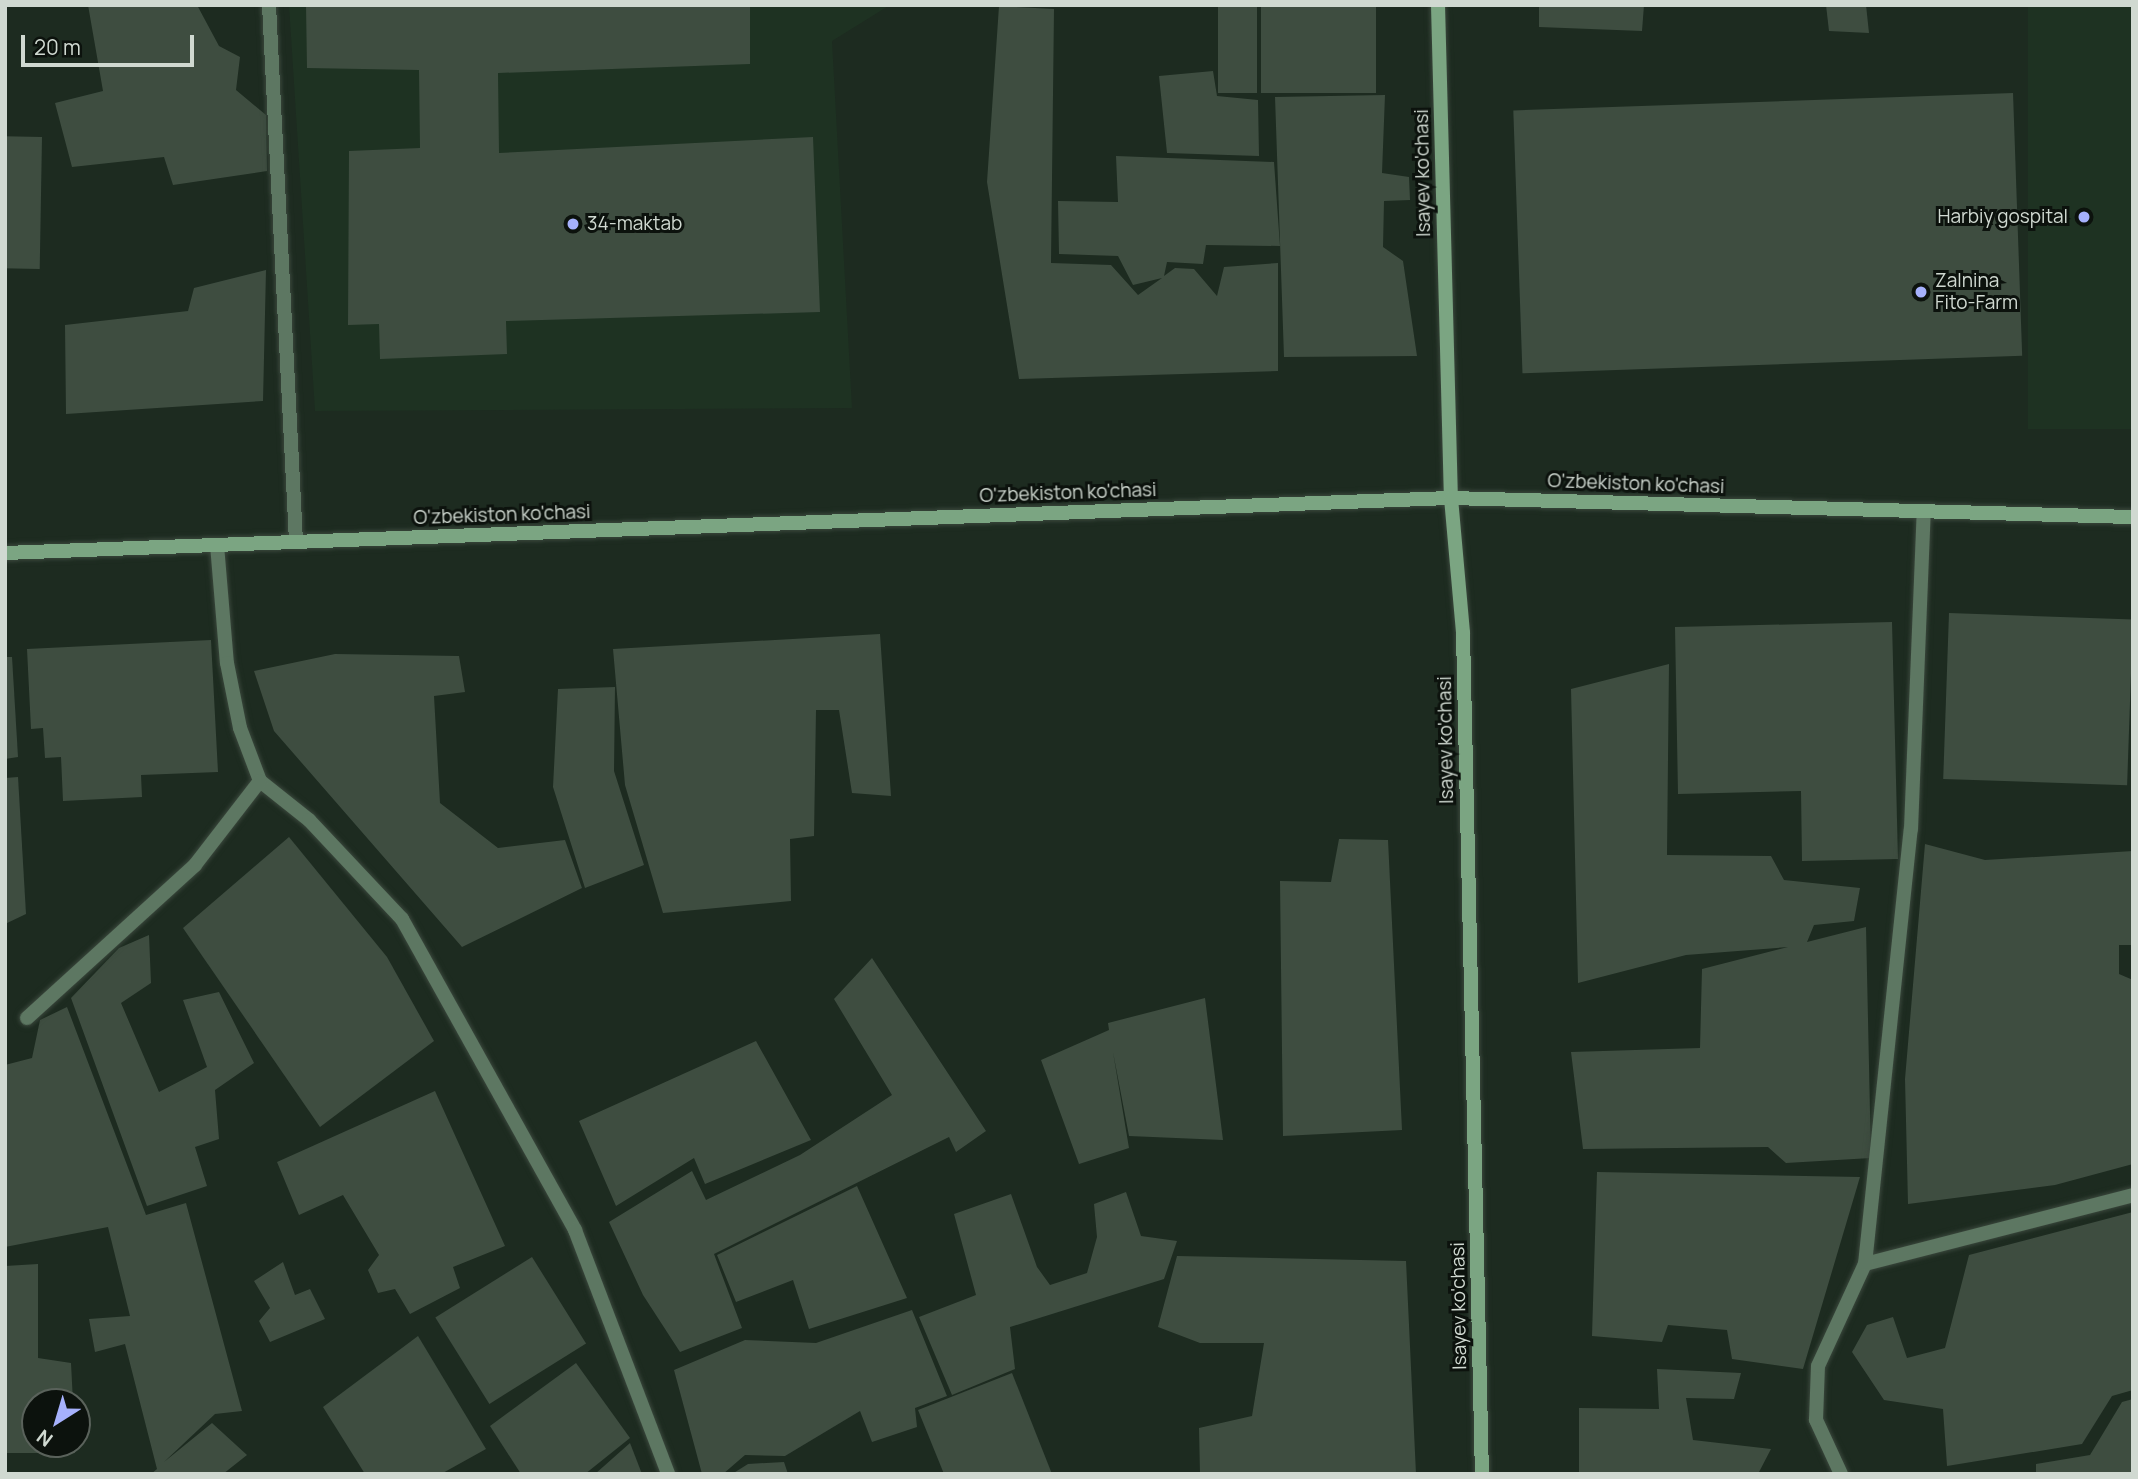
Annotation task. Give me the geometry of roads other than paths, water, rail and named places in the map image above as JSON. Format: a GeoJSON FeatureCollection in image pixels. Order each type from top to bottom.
{"type":"FeatureCollection","features":[{"type":"Feature","properties":{"kind":"main road","name":"Isayev ko'chasi"},"geometry":{"type":"LineString","coordinates":[[1438,5],[1451,498],[1463,632],[1482,1474]]}},
{"type":"Feature","properties":{"kind":"main road","name":"O'zbekiston ko'chasi"},"geometry":{"type":"LineString","coordinates":[[5,553],[1451,498],[2133,517]]}},
{"type":"Feature","properties":{"kind":"lane"},"geometry":{"type":"LineString","coordinates":[[269,5],[296,541]]}},
{"type":"Feature","properties":{"kind":"lane"},"geometry":{"type":"LineString","coordinates":[[1841,1474],[1816,1420],[1818,1366],[1866,1264],[1911,829],[1924,511]]}},
{"type":"Feature","properties":{"kind":"lane"},"geometry":{"type":"LineString","coordinates":[[217,545],[227,663],[240,728],[260,782],[309,820],[402,919],[575,1230],[668,1474]]}},
{"type":"Feature","properties":{"kind":"lane"},"geometry":{"type":"LineString","coordinates":[[27,1018],[195,865],[260,782]]}},
{"type":"Feature","properties":{"kind":"lane"},"geometry":{"type":"LineString","coordinates":[[1866,1264],[2133,1195]]}},
{"type":"Feature","properties":{"kind":"place","name":"Harbiy gospital"},"geometry":{"type":"Point","coordinates":[2084,217]}},
{"type":"Feature","properties":{"kind":"place","name":"34-maktab"},"geometry":{"type":"Point","coordinates":[573,224]}},
{"type":"Feature","properties":{"kind":"place","name":"Zalnina Fito-Farm"},"geometry":{"type":"Point","coordinates":[1921,292]}}]}
